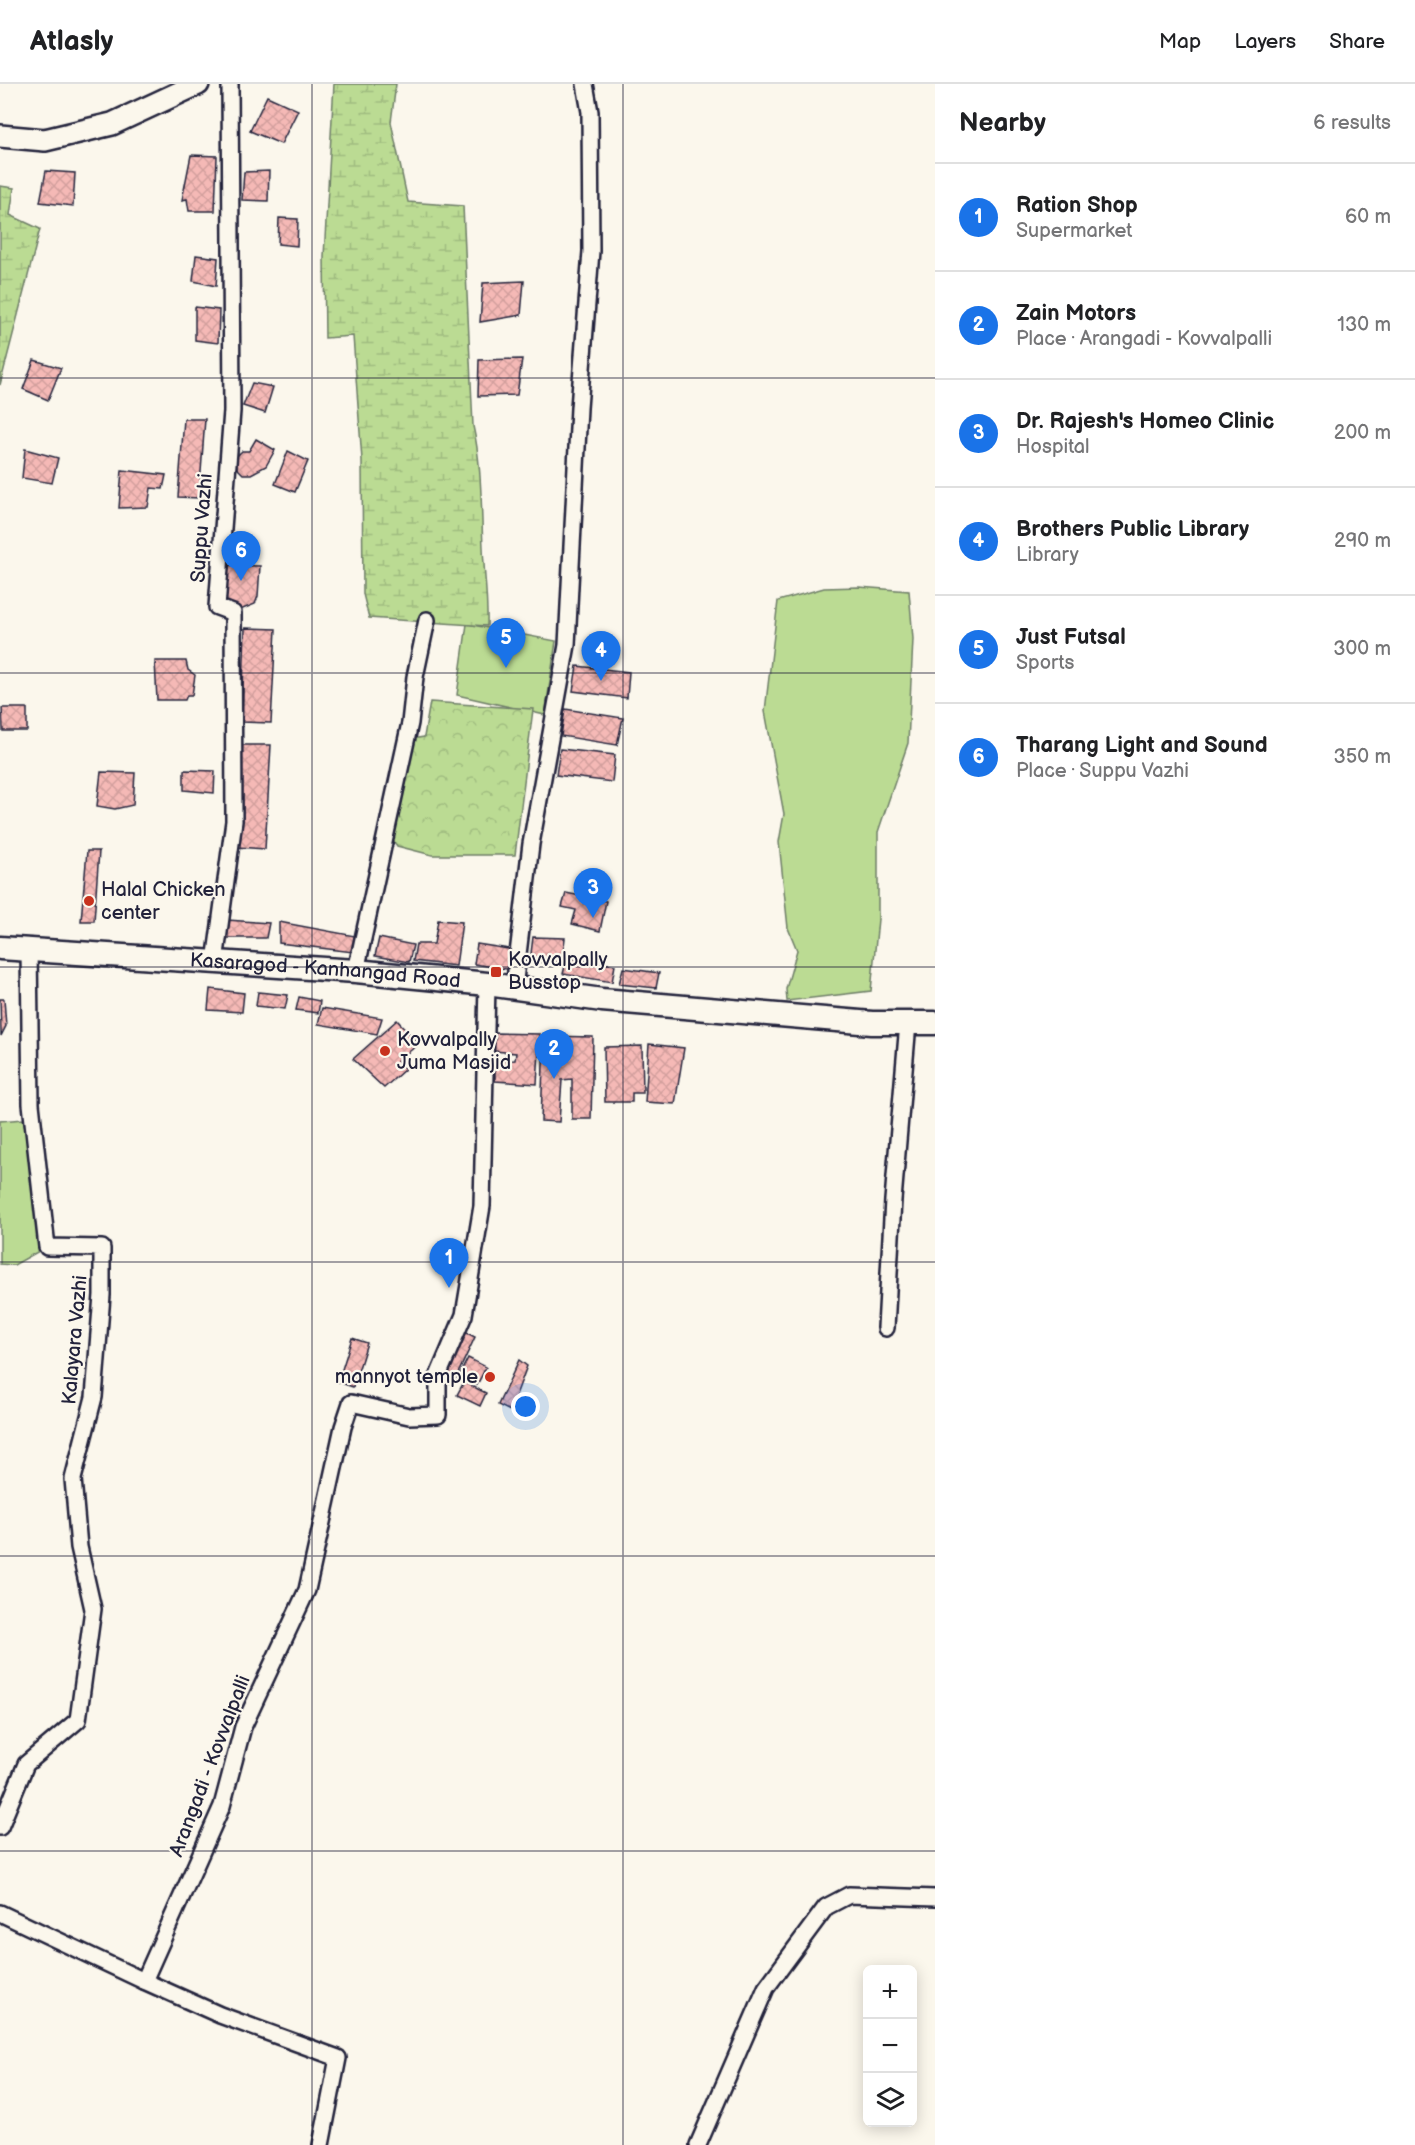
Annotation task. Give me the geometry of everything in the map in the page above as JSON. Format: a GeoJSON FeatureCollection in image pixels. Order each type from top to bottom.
{"type":"FeatureCollection","features":[{"type":"Feature","properties":{"kind":"main road","name":"Kasaragod - Kanhangad Road"},"geometry":{"type":"LineString","coordinates":[[0,948],[356,971],[487,984],[602,1000],[872,1023],[935,1023]]}},
{"type":"Feature","properties":{"kind":"street"},"geometry":{"type":"LineString","coordinates":[[0,136],[45,140],[112,124],[198,84]]}},
{"type":"Feature","properties":{"kind":"street","name":"Suppu Vazhi"},"geometry":{"type":"LineString","coordinates":[[215,962],[234,821],[233,613],[218,607],[232,411],[230,84]]}},
{"type":"Feature","properties":{"kind":"street"},"geometry":{"type":"LineString","coordinates":[[514,988],[531,844],[567,645],[579,408],[591,251],[590,112],[585,84]]}},
{"type":"Feature","properties":{"kind":"street"},"geometry":{"type":"LineString","coordinates":[[356,971],[410,723],[415,677],[427,620]]}},
{"type":"Feature","properties":{"kind":"street","name":"Kalayara Vazhi"},"geometry":{"type":"LineString","coordinates":[[0,1827],[26,1764],[78,1720],[93,1609],[79,1547],[73,1479],[94,1397],[102,1295],[102,1248],[47,1247],[31,1104],[29,950]]}},
{"type":"Feature","properties":{"kind":"street","name":"Arangadi - Kovvalpalli"},"geometry":{"type":"LineString","coordinates":[[144,1981],[222,1806],[243,1727],[308,1590],[343,1426],[351,1403],[410,1416],[438,1415],[438,1376],[464,1315],[482,1206],[487,984]]}},
{"type":"Feature","properties":{"kind":"street"},"geometry":{"type":"LineString","coordinates":[[886,1328],[908,1023]]}},
{"type":"Feature","properties":{"kind":"street"},"geometry":{"type":"LineString","coordinates":[[698,2145],[766,1988],[826,1906],[849,1895],[935,1898]]}},
{"type":"Feature","properties":{"kind":"street"},"geometry":{"type":"LineString","coordinates":[[0,1912],[220,2015],[338,2058],[321,2145]]}},
{"type":"Feature","properties":{"kind":"green space"},"geometry":{"type":"Polygon","coordinates":[[[334,84],[396,84],[391,122],[408,202],[463,206],[473,426],[480,471],[487,626],[369,618],[363,594],[362,460],[353,336],[325,338],[324,256],[334,84]]]}},
{"type":"Feature","properties":{"kind":"green space"},"geometry":{"type":"Polygon","coordinates":[[[0,186],[14,188],[10,215],[40,229],[0,385],[0,186]]]}},
{"type":"Feature","properties":{"kind":"green space"},"geometry":{"type":"Polygon","coordinates":[[[859,587],[909,591],[913,639],[908,743],[878,832],[878,919],[871,991],[787,1001],[786,989],[797,950],[788,928],[779,842],[784,814],[765,711],[778,601],[824,588],[859,587]]]}},
{"type":"Feature","properties":{"kind":"green space"},"geometry":{"type":"Polygon","coordinates":[[[467,624],[556,641],[545,715],[457,695],[467,624]]]}},
{"type":"Feature","properties":{"kind":"green space"},"geometry":{"type":"Polygon","coordinates":[[[430,702],[533,709],[515,855],[432,855],[397,846],[390,836],[412,739],[424,737],[430,702]]]}},
{"type":"Feature","properties":{"kind":"green space"},"geometry":{"type":"Polygon","coordinates":[[[24,1119],[39,1251],[14,1265],[0,1264],[0,1121],[24,1119]]]}},
{"type":"Feature","properties":{"kind":"building"},"geometry":{"type":"Polygon","coordinates":[[[267,96],[298,110],[281,144],[250,131],[267,96]]]}},
{"type":"Feature","properties":{"kind":"building"},"geometry":{"type":"Polygon","coordinates":[[[191,155],[217,156],[215,211],[189,211],[187,199],[182,200],[191,155]]]}},
{"type":"Feature","properties":{"kind":"building"},"geometry":{"type":"Polygon","coordinates":[[[46,171],[75,173],[73,206],[40,202],[46,171]]]}},
{"type":"Feature","properties":{"kind":"building"},"geometry":{"type":"Polygon","coordinates":[[[269,171],[268,201],[242,200],[244,172],[269,171]]]}},
{"type":"Feature","properties":{"kind":"building"},"geometry":{"type":"Polygon","coordinates":[[[279,218],[298,219],[297,246],[278,244],[279,218]]]}},
{"type":"Feature","properties":{"kind":"building"},"geometry":{"type":"Polygon","coordinates":[[[196,255],[218,258],[216,286],[193,281],[196,255]]]}},
{"type":"Feature","properties":{"kind":"building"},"geometry":{"type":"Polygon","coordinates":[[[524,281],[521,315],[480,322],[483,283],[524,281]]]}},
{"type":"Feature","properties":{"kind":"building"},"geometry":{"type":"Polygon","coordinates":[[[195,307],[219,310],[218,343],[195,340],[195,307]]]}},
{"type":"Feature","properties":{"kind":"building"},"geometry":{"type":"Polygon","coordinates":[[[522,359],[517,395],[478,396],[479,360],[522,359]]]}},
{"type":"Feature","properties":{"kind":"building"},"geometry":{"type":"Polygon","coordinates":[[[34,360],[61,368],[48,400],[23,389],[34,360]]]}},
{"type":"Feature","properties":{"kind":"building"},"geometry":{"type":"Polygon","coordinates":[[[252,383],[273,387],[265,413],[243,406],[252,383]]]}},
{"type":"Feature","properties":{"kind":"building"},"geometry":{"type":"Polygon","coordinates":[[[184,419],[205,419],[199,498],[178,497],[184,419]]]}},
{"type":"Feature","properties":{"kind":"building"},"geometry":{"type":"Polygon","coordinates":[[[256,439],[275,450],[266,466],[251,474],[243,474],[237,468],[236,457],[242,451],[249,451],[256,439]]]}},
{"type":"Feature","properties":{"kind":"building"},"geometry":{"type":"Polygon","coordinates":[[[25,449],[58,458],[52,483],[22,478],[25,449]]]}},
{"type":"Feature","properties":{"kind":"building"},"geometry":{"type":"Polygon","coordinates":[[[288,451],[308,461],[295,492],[275,484],[288,451]]]}},
{"type":"Feature","properties":{"kind":"building"},"geometry":{"type":"Polygon","coordinates":[[[122,470],[166,475],[163,489],[151,488],[148,507],[119,508],[122,470]]]}},
{"type":"Feature","properties":{"kind":"building"},"geometry":{"type":"Polygon","coordinates":[[[225,565],[260,566],[258,596],[255,604],[233,613],[217,607],[225,565]]]}},
{"type":"Feature","properties":{"kind":"building"},"geometry":{"type":"Polygon","coordinates":[[[245,628],[276,629],[271,723],[242,722],[245,628]]]}},
{"type":"Feature","properties":{"kind":"building"},"geometry":{"type":"Polygon","coordinates":[[[155,661],[186,661],[188,670],[195,675],[192,695],[187,695],[185,700],[157,700],[155,661]]]}},
{"type":"Feature","properties":{"kind":"building"},"geometry":{"type":"Polygon","coordinates":[[[577,666],[629,672],[627,698],[573,691],[577,666]]]}},
{"type":"Feature","properties":{"kind":"building"},"geometry":{"type":"Polygon","coordinates":[[[2,708],[27,708],[27,731],[3,731],[2,708]]]}},
{"type":"Feature","properties":{"kind":"building"},"geometry":{"type":"Polygon","coordinates":[[[565,709],[623,718],[617,745],[561,736],[565,709]]]}},
{"type":"Feature","properties":{"kind":"building"},"geometry":{"type":"Polygon","coordinates":[[[241,745],[271,745],[265,849],[236,847],[241,745]]]}},
{"type":"Feature","properties":{"kind":"building"},"geometry":{"type":"Polygon","coordinates":[[[560,749],[615,755],[612,782],[556,775],[560,749]]]}},
{"type":"Feature","properties":{"kind":"building"},"geometry":{"type":"Polygon","coordinates":[[[184,770],[215,771],[214,793],[184,790],[184,770]]]}},
{"type":"Feature","properties":{"kind":"building"},"geometry":{"type":"Polygon","coordinates":[[[101,772],[135,773],[133,805],[115,809],[97,806],[101,772]]]}},
{"type":"Feature","properties":{"kind":"building","name":"Halal Chicken center"},"geometry":{"type":"Polygon","coordinates":[[[87,851],[99,851],[94,921],[81,921],[87,851]]]}},
{"type":"Feature","properties":{"kind":"building"},"geometry":{"type":"Polygon","coordinates":[[[566,893],[606,901],[600,931],[572,924],[576,910],[562,907],[566,893]]]}},
{"type":"Feature","properties":{"kind":"building"},"geometry":{"type":"Polygon","coordinates":[[[227,920],[269,923],[266,938],[226,938],[227,920]]]}},
{"type":"Feature","properties":{"kind":"building"},"geometry":{"type":"Polygon","coordinates":[[[438,920],[462,922],[456,966],[413,961],[416,944],[434,944],[438,920]]]}},
{"type":"Feature","properties":{"kind":"building"},"geometry":{"type":"Polygon","coordinates":[[[279,922],[355,936],[353,952],[279,943],[279,922]]]}},
{"type":"Feature","properties":{"kind":"building"},"geometry":{"type":"Polygon","coordinates":[[[533,937],[565,938],[562,962],[530,962],[533,937]]]}},
{"type":"Feature","properties":{"kind":"building"},"geometry":{"type":"Polygon","coordinates":[[[379,938],[413,945],[409,962],[375,956],[379,938]]]}},
{"type":"Feature","properties":{"kind":"building"},"geometry":{"type":"Polygon","coordinates":[[[477,944],[515,950],[513,970],[474,964],[477,944]]]}},
{"type":"Feature","properties":{"kind":"building"},"geometry":{"type":"Polygon","coordinates":[[[567,958],[615,965],[612,982],[563,974],[567,958]]]}},
{"type":"Feature","properties":{"kind":"building"},"geometry":{"type":"Polygon","coordinates":[[[623,968],[659,973],[656,988],[619,984],[623,968]]]}},
{"type":"Feature","properties":{"kind":"building"},"geometry":{"type":"Polygon","coordinates":[[[210,989],[244,993],[242,1012],[208,1010],[210,989]]]}},
{"type":"Feature","properties":{"kind":"building"},"geometry":{"type":"Polygon","coordinates":[[[258,992],[288,995],[285,1009],[256,1006],[258,992]]]}},
{"type":"Feature","properties":{"kind":"building"},"geometry":{"type":"Polygon","coordinates":[[[299,997],[320,1001],[318,1013],[296,1010],[299,997]]]}},
{"type":"Feature","properties":{"kind":"building"},"geometry":{"type":"Polygon","coordinates":[[[0,999],[4,999],[6,1026],[1,1036],[0,999]]]}},
{"type":"Feature","properties":{"kind":"building"},"geometry":{"type":"Polygon","coordinates":[[[322,1008],[382,1018],[377,1034],[318,1024],[322,1008]]]}},
{"type":"Feature","properties":{"kind":"building","name":"Kovvalpally Juma Masjid"},"geometry":{"type":"Polygon","coordinates":[[[397,1020],[419,1044],[397,1061],[405,1069],[384,1088],[353,1059],[397,1020]]]}},
{"type":"Feature","properties":{"kind":"building"},"geometry":{"type":"Polygon","coordinates":[[[494,1033],[540,1034],[537,1084],[495,1081],[495,1061],[515,1060],[516,1053],[494,1051],[494,1033]]]}},
{"type":"Feature","properties":{"kind":"building"},"geometry":{"type":"Polygon","coordinates":[[[544,1036],[593,1037],[591,1119],[572,1119],[572,1079],[562,1080],[559,1122],[541,1121],[544,1036]]]}},
{"type":"Feature","properties":{"kind":"building"},"geometry":{"type":"Polygon","coordinates":[[[649,1044],[684,1048],[675,1104],[645,1102],[649,1044]]]}},
{"type":"Feature","properties":{"kind":"building"},"geometry":{"type":"Polygon","coordinates":[[[642,1046],[643,1093],[632,1093],[632,1102],[605,1102],[604,1047],[642,1046]]]}},
{"type":"Feature","properties":{"kind":"building"},"geometry":{"type":"Polygon","coordinates":[[[463,1331],[475,1337],[453,1384],[441,1379],[463,1331]]]}},
{"type":"Feature","properties":{"kind":"building"},"geometry":{"type":"Polygon","coordinates":[[[352,1338],[367,1343],[353,1387],[338,1382],[352,1338]]]}},
{"type":"Feature","properties":{"kind":"building"},"geometry":{"type":"Polygon","coordinates":[[[468,1358],[486,1367],[477,1385],[459,1376],[468,1358]]]}},
{"type":"Feature","properties":{"kind":"building"},"geometry":{"type":"Polygon","coordinates":[[[519,1360],[527,1366],[510,1411],[498,1405],[519,1360]]]}},
{"type":"Feature","properties":{"kind":"building"},"geometry":{"type":"Polygon","coordinates":[[[464,1382],[486,1393],[480,1406],[457,1395],[464,1382]]]}},
{"type":"Feature","properties":{"kind":"place","name":"Tharang Light and Sound"},"geometry":{"type":"Point","coordinates":[241,581]}},
{"type":"Feature","properties":{"kind":"place","name":"Just Futsal"},"geometry":{"type":"Point","coordinates":[506,668]}},
{"type":"Feature","properties":{"kind":"place","name":"Brothers Public Library"},"geometry":{"type":"Point","coordinates":[601,681]}},
{"type":"Feature","properties":{"kind":"place","name":"Halal Chicken center"},"geometry":{"type":"Point","coordinates":[89,901]}},
{"type":"Feature","properties":{"kind":"place","name":"Dr. Rajesh's Homeo Clinic"},"geometry":{"type":"Point","coordinates":[593,918]}},
{"type":"Feature","properties":{"kind":"place","name":"Kovvalpally Busstop"},"geometry":{"type":"Point","coordinates":[496,972]}},
{"type":"Feature","properties":{"kind":"place","name":"Kovvalpally Juma Masjid"},"geometry":{"type":"Point","coordinates":[385,1051]}},
{"type":"Feature","properties":{"kind":"place","name":"Zain Motors"},"geometry":{"type":"Point","coordinates":[554,1079]}},
{"type":"Feature","properties":{"kind":"place","name":"Ration Shop"},"geometry":{"type":"Point","coordinates":[449,1288]}},
{"type":"Feature","properties":{"kind":"place","name":"mannyot temple"},"geometry":{"type":"Point","coordinates":[490,1377]}}]}
